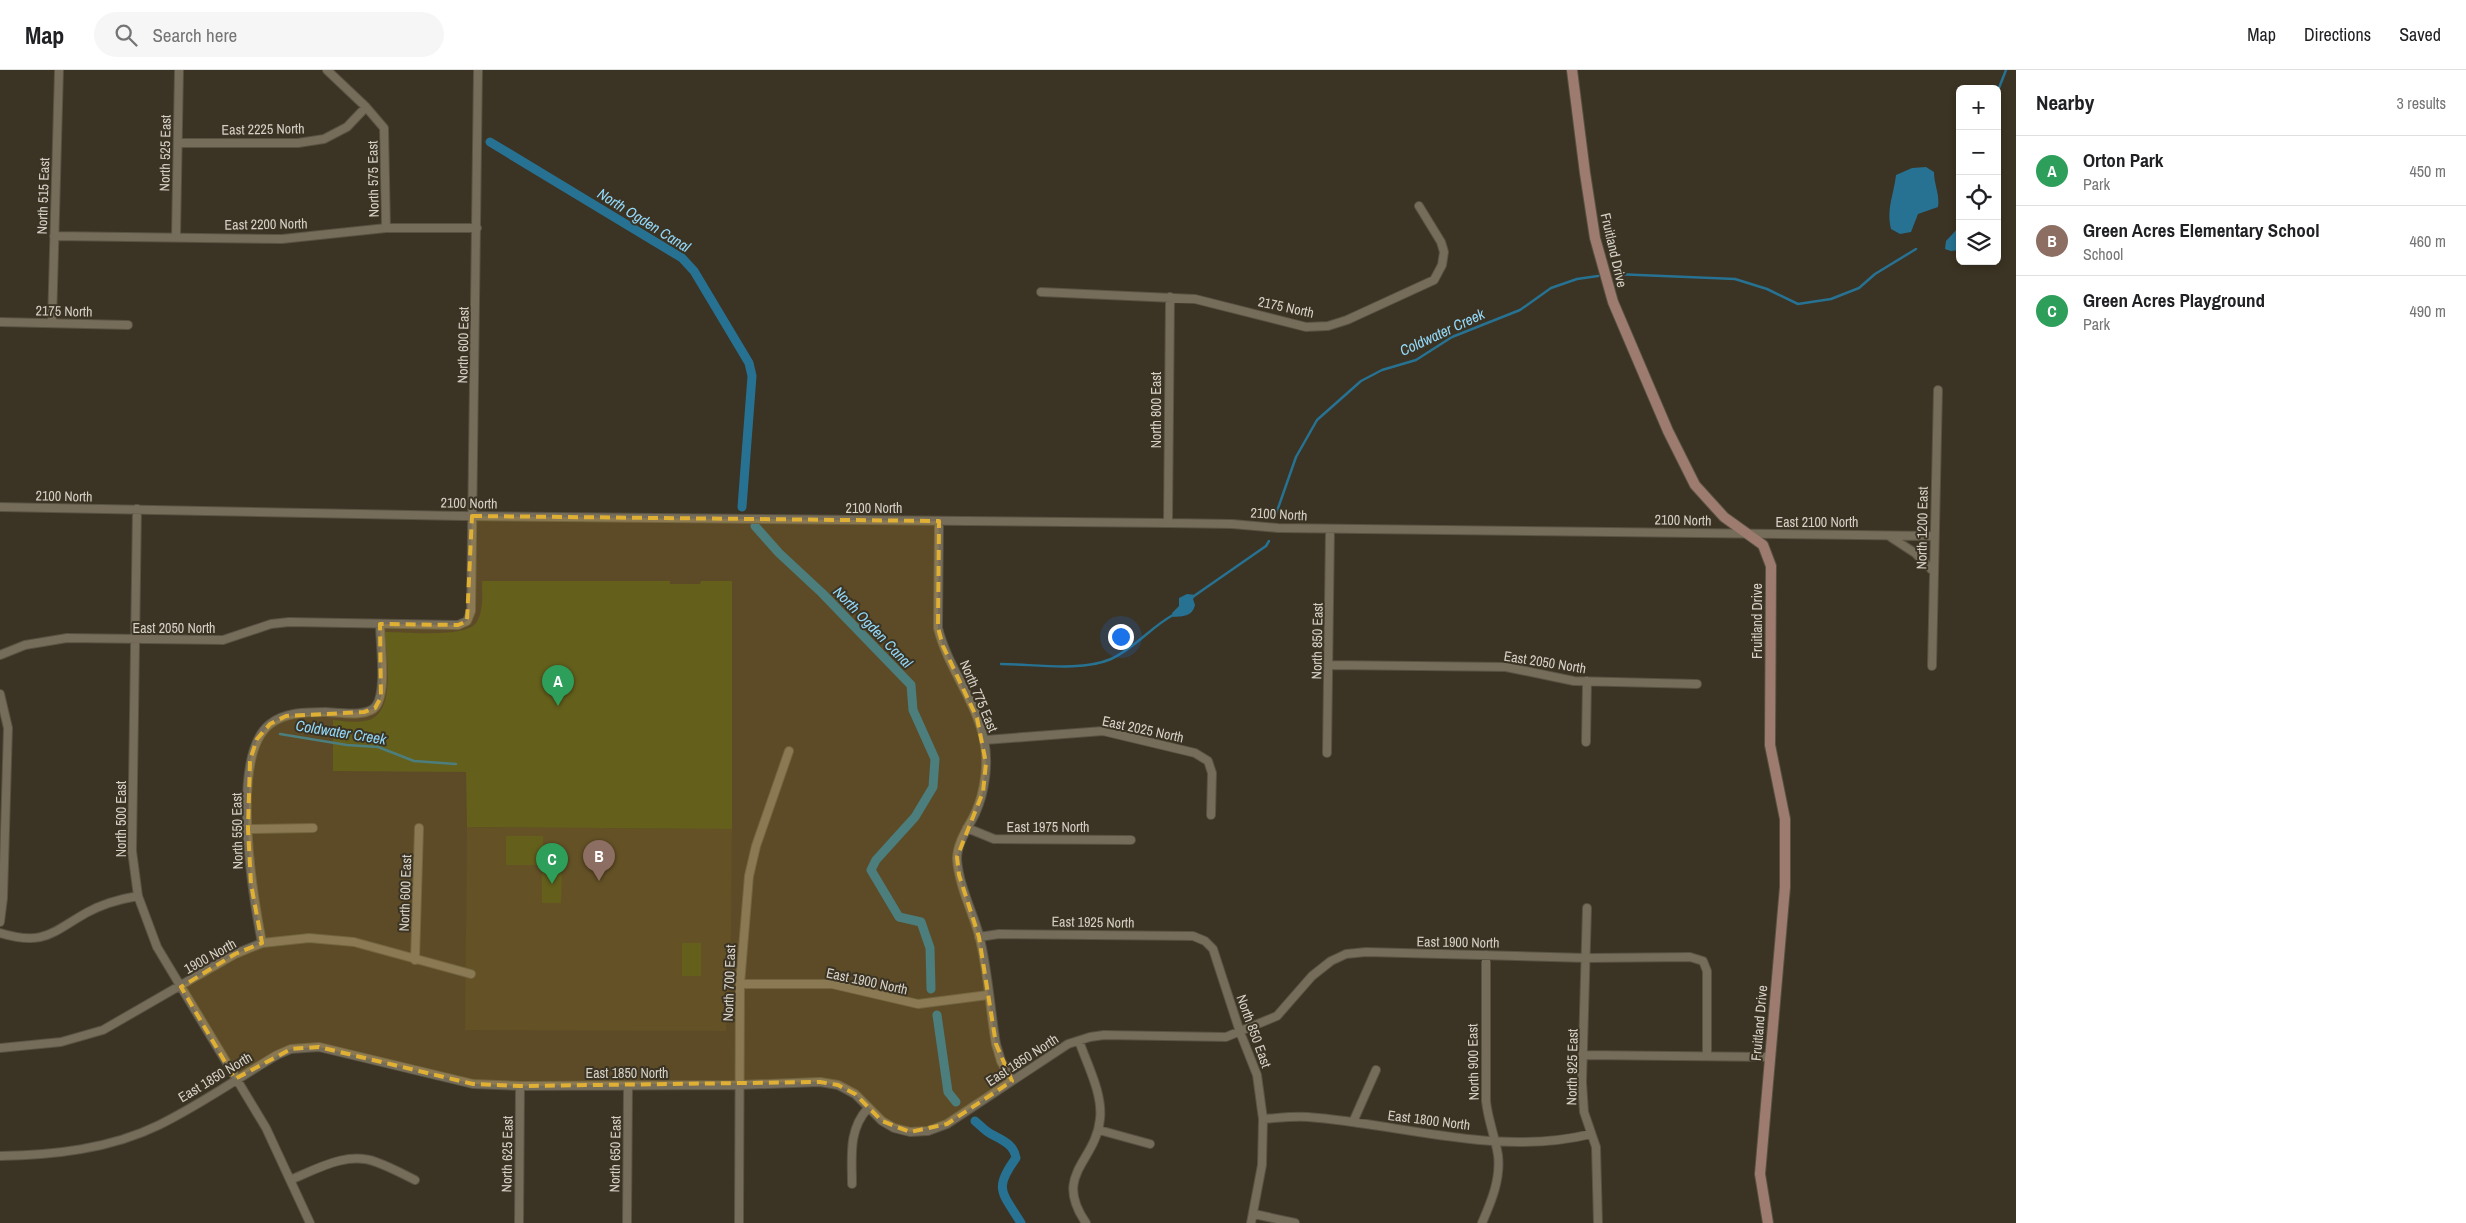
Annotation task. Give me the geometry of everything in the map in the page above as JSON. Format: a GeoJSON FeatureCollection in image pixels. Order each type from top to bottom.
{"type":"FeatureCollection","features":[{"type":"Feature","properties":{"kind":"street","name":"North 515 East"},"geometry":{"type":"LineString","coordinates":[[52,323],[59,70]]}},
{"type":"Feature","properties":{"kind":"street","name":"North 525 East"},"geometry":{"type":"LineString","coordinates":[[176,238],[179,70]]}},
{"type":"Feature","properties":{"kind":"street","name":"North 575 East"},"geometry":{"type":"LineString","coordinates":[[327,70],[366,107],[384,128],[386,228]]}},
{"type":"Feature","properties":{"kind":"street","name":"North 600 East"},"geometry":{"type":"LineString","coordinates":[[467,621],[471,611],[478,70]]}},
{"type":"Feature","properties":{"kind":"street","name":"Fruitland Drive"},"geometry":{"type":"LineString","coordinates":[[1572,70],[1595,238],[1612,302],[1668,431],[1695,485],[1724,517],[1763,545],[1771,566],[1770,746],[1785,819],[1785,887],[1760,1174],[1768,1223]]}},
{"type":"Feature","properties":{"kind":"street","name":"East 2225 North"},"geometry":{"type":"LineString","coordinates":[[178,143],[298,143],[324,139],[347,126],[366,107]]}},
{"type":"Feature","properties":{"kind":"street","name":"2175 North"},"geometry":{"type":"LineString","coordinates":[[1041,292],[1195,299],[1306,327],[1328,326],[1347,320],[1434,280],[1442,265],[1444,252],[1441,242],[1419,206]]}},
{"type":"Feature","properties":{"kind":"street","name":"East 2200 North"},"geometry":{"type":"LineString","coordinates":[[54,236],[282,239],[386,228],[477,228]]}},
{"type":"Feature","properties":{"kind":"street","name":"North 800 East"},"geometry":{"type":"LineString","coordinates":[[1168,523],[1170,297]]}},
{"type":"Feature","properties":{"kind":"street","name":"2175 North"},"geometry":{"type":"LineString","coordinates":[[0,322],[128,325]]}},
{"type":"Feature","properties":{"kind":"street","name":"North 1200 East"},"geometry":{"type":"LineString","coordinates":[[1932,666],[1938,390]]}},
{"type":"Feature","properties":{"kind":"street","name":"2100 North"},"geometry":{"type":"LineString","coordinates":[[0,507],[472,516],[1168,523],[1330,528],[1747,533]]}},
{"type":"Feature","properties":{"kind":"street","name":"North 500 East"},"geometry":{"type":"LineString","coordinates":[[137,509],[132,851],[138,896],[157,947],[266,1128],[290,1180]]}},
{"type":"Feature","properties":{"kind":"street","name":"North 775 East"},"geometry":{"type":"LineString","coordinates":[[939,521],[938,628],[943,646],[978,718],[985,740],[986,763],[983,792],[957,857],[959,875],[979,937],[996,1044],[1001,1061],[1012,1081]]}},
{"type":"Feature","properties":{"kind":"street","name":"North 850 East"},"geometry":{"type":"LineString","coordinates":[[1327,753],[1330,666],[1330,528]]}},
{"type":"Feature","properties":{"kind":"street","name":"East 2100 North"},"geometry":{"type":"LineString","coordinates":[[1747,533],[1935,536]]}},
{"type":"Feature","properties":{"kind":"street"},"geometry":{"type":"LineString","coordinates":[[1887,535],[1915,553],[1934,572]]}},
{"type":"Feature","properties":{"kind":"street","name":"East 2050 North"},"geometry":{"type":"LineString","coordinates":[[0,655],[25,645],[45,640],[67,638],[223,640],[270,624],[289,622],[458,625],[467,621]]}},
{"type":"Feature","properties":{"kind":"street","name":"North 550 East"},"geometry":{"type":"LineString","coordinates":[[262,943],[251,884],[248,829],[250,760],[257,739],[270,724],[286,716],[306,712],[364,712],[375,708],[381,697],[380,624]]}},
{"type":"Feature","properties":{"kind":"street","name":"East 2050 North"},"geometry":{"type":"LineString","coordinates":[[1330,666],[1506,667],[1574,680],[1696,684]]}},
{"type":"Feature","properties":{"kind":"street"},"geometry":{"type":"LineString","coordinates":[[1586,742],[1587,681]]}},
{"type":"Feature","properties":{"kind":"street"},"geometry":{"type":"LineString","coordinates":[[0,694],[8,728],[3,898],[0,922]]}},
{"type":"Feature","properties":{"kind":"street","name":"East 2025 North"},"geometry":{"type":"LineString","coordinates":[[985,740],[1103,730],[1195,753],[1208,761],[1212,773],[1211,816]]}},
{"type":"Feature","properties":{"kind":"street","name":"North 700 East"},"geometry":{"type":"LineString","coordinates":[[739,1223],[740,984],[749,876],[756,846],[789,751]]}},
{"type":"Feature","properties":{"kind":"street"},"geometry":{"type":"LineString","coordinates":[[248,829],[313,828]]}},
{"type":"Feature","properties":{"kind":"street","name":"North 600 East"},"geometry":{"type":"LineString","coordinates":[[415,960],[419,828]]}},
{"type":"Feature","properties":{"kind":"street","name":"East 1975 North"},"geometry":{"type":"LineString","coordinates":[[968,828],[994,839],[1131,840]]}},
{"type":"Feature","properties":{"kind":"street"},"geometry":{"type":"LineString","coordinates":[[0,933],[18,938],[53,934],[103,905],[138,896]]}},
{"type":"Feature","properties":{"kind":"street","name":"North 925 East"},"geometry":{"type":"LineString","coordinates":[[1588,908],[1582,1082],[1584,1112],[1596,1147],[1598,1223]]}},
{"type":"Feature","properties":{"kind":"street","name":"East 1925 North"},"geometry":{"type":"LineString","coordinates":[[979,937],[999,934],[1193,936],[1204,941]]}},
{"type":"Feature","properties":{"kind":"street","name":"1900 North"},"geometry":{"type":"LineString","coordinates":[[0,1048],[61,1042],[103,1030],[234,954],[262,943],[309,938],[354,942],[470,974]]}},
{"type":"Feature","properties":{"kind":"street","name":"North 850 East"},"geometry":{"type":"LineString","coordinates":[[1204,941],[1213,949],[1240,1032],[1257,1074],[1263,1119],[1262,1166],[1251,1223]]}},
{"type":"Feature","properties":{"kind":"street","name":"East 1900 North"},"geometry":{"type":"LineString","coordinates":[[1240,1032],[1277,1016],[1312,976],[1331,961],[1346,954],[1366,952],[1587,958],[1690,957],[1703,961],[1707,971],[1708,1056]]}},
{"type":"Feature","properties":{"kind":"street","name":"North 900 East"},"geometry":{"type":"LineString","coordinates":[[1482,1223],[1497,1182],[1498,1156],[1488,1122],[1486,1101],[1486,955]]}},
{"type":"Feature","properties":{"kind":"street","name":"East 1900 North"},"geometry":{"type":"LineString","coordinates":[[740,984],[832,984],[918,1004],[988,995]]}},
{"type":"Feature","properties":{"kind":"street","name":"East 1850 North"},"geometry":{"type":"LineString","coordinates":[[0,1156],[38,1156],[69,1152],[125,1138],[159,1124],[277,1055],[291,1048],[307,1046],[338,1050],[472,1084],[628,1086],[820,1082],[838,1085],[855,1094],[868,1108],[894,1128],[910,1132],[928,1131],[947,1124],[1058,1050],[1079,1041],[1104,1035],[1226,1037],[1240,1032]]}},
{"type":"Feature","properties":{"kind":"street"},"geometry":{"type":"LineString","coordinates":[[1079,1041],[1100,1105],[1099,1130],[1078,1168],[1074,1182],[1074,1196],[1078,1210],[1086,1223]]}},
{"type":"Feature","properties":{"kind":"street"},"geometry":{"type":"LineString","coordinates":[[1583,1055],[1770,1057]]}},
{"type":"Feature","properties":{"kind":"street"},"geometry":{"type":"LineString","coordinates":[[1353,1122],[1376,1070]]}},
{"type":"Feature","properties":{"kind":"street","name":"North 625 East"},"geometry":{"type":"LineString","coordinates":[[519,1223],[520,1086]]}},
{"type":"Feature","properties":{"kind":"street","name":"North 650 East"},"geometry":{"type":"LineString","coordinates":[[627,1223],[628,1086]]}},
{"type":"Feature","properties":{"kind":"street"},"geometry":{"type":"LineString","coordinates":[[852,1184],[854,1134],[858,1119],[868,1108]]}},
{"type":"Feature","properties":{"kind":"street","name":"East 1800 North"},"geometry":{"type":"LineString","coordinates":[[1263,1119],[1307,1117],[1428,1134],[1494,1140],[1570,1139],[1591,1134]]}},
{"type":"Feature","properties":{"kind":"street"},"geometry":{"type":"LineString","coordinates":[[1099,1130],[1150,1144]]}},
{"type":"Feature","properties":{"kind":"street"},"geometry":{"type":"LineString","coordinates":[[310,1223],[290,1180],[332,1162],[356,1158],[375,1161],[416,1180]]}},
{"type":"Feature","properties":{"kind":"street"},"geometry":{"type":"LineString","coordinates":[[1254,1214],[1295,1223]]}},
{"type":"Feature","properties":{"kind":"highlighted area"},"geometry":{"type":"Polygon","coordinates":[[[472,516],[939,521],[938,628],[943,646],[977,718],[986,763],[983,792],[957,857],[959,875],[979,937],[996,1044],[1012,1081],[947,1124],[910,1132],[882,1121],[855,1094],[838,1085],[820,1082],[520,1086],[473,1084],[319,1047],[291,1049],[235,1079],[181,987],[235,954],[262,943],[251,884],[248,829],[250,760],[257,739],[270,724],[286,716],[364,712],[375,708],[381,697],[380,624],[458,625],[467,621],[472,516]]]}},
{"type":"Feature","properties":{"kind":"shaded area"},"geometry":{"type":"Polygon","coordinates":[[[467,827],[732,829],[731,932],[726,1031],[465,1030],[467,827]]]}},
{"type":"Feature","properties":{"kind":"green space"},"geometry":{"type":"Polygon","coordinates":[[[482,581],[670,581],[670,584],[700,584],[701,581],[732,581],[732,829],[467,827],[466,772],[333,771],[333,720],[364,721],[375,717],[382,709],[388,684],[385,632],[448,632],[470,628],[479,618],[482,603],[482,581]]]}},
{"type":"Feature","properties":{"kind":"green space"},"geometry":{"type":"Polygon","coordinates":[[[506,836],[543,836],[543,865],[506,865],[506,836]]]}},
{"type":"Feature","properties":{"kind":"green space"},"geometry":{"type":"Polygon","coordinates":[[[542,873],[562,873],[561,903],[542,903],[542,873]]]}},
{"type":"Feature","properties":{"kind":"green space"},"geometry":{"type":"Polygon","coordinates":[[[682,943],[701,943],[701,976],[682,976],[682,943]]]}},
{"type":"Feature","properties":{"kind":"water"},"geometry":{"type":"Polygon","coordinates":[[[1926,167],[1934,172],[1938,207],[1918,214],[1911,232],[1900,234],[1891,229],[1889,215],[1896,175],[1912,168],[1926,167]]]}},
{"type":"Feature","properties":{"kind":"water"},"geometry":{"type":"Polygon","coordinates":[[[1956,230],[1956,250],[1945,249],[1946,241],[1956,230]]]}},
{"type":"Feature","properties":{"kind":"water"},"geometry":{"type":"Polygon","coordinates":[[[1187,594],[1196,595],[1193,599],[1194,609],[1187,615],[1173,617],[1172,613],[1179,606],[1179,598],[1187,594]]]}},
{"type":"Feature","properties":{"kind":"waterway","name":"Coldwater Creek"},"geometry":{"type":"LineString","coordinates":[[2000,85],[2006,70]]}},
{"type":"Feature","properties":{"kind":"waterway","name":"North Ogden Canal"},"geometry":{"type":"LineString","coordinates":[[490,142],[682,258],[694,271],[749,363],[752,376],[742,507]]}},
{"type":"Feature","properties":{"kind":"waterway","name":"Coldwater Creek"},"geometry":{"type":"LineString","coordinates":[[1615,274],[1735,279],[1767,289],[1798,304],[1831,299],[1859,288],[1875,274],[1916,249]]}},
{"type":"Feature","properties":{"kind":"waterway","name":"Coldwater Creek"},"geometry":{"type":"LineString","coordinates":[[1276,514],[1296,457],[1317,420],[1361,381],[1382,370],[1416,360],[1452,337],[1520,310],[1551,288],[1577,279],[1598,276]]}},
{"type":"Feature","properties":{"kind":"waterway","name":"North Ogden Canal"},"geometry":{"type":"LineString","coordinates":[[755,526],[779,553],[822,593],[911,685],[913,710],[935,759],[933,787],[915,817],[876,860],[871,870],[899,917],[921,922],[930,948],[931,989]]}},
{"type":"Feature","properties":{"kind":"waterway","name":"Coldwater Creek"},"geometry":{"type":"LineString","coordinates":[[1194,596],[1266,546],[1269,541]]}},
{"type":"Feature","properties":{"kind":"waterway","name":"Coldwater Creek"},"geometry":{"type":"LineString","coordinates":[[1001,664],[1071,666],[1099,663],[1120,654],[1173,615]]}},
{"type":"Feature","properties":{"kind":"waterway","name":"Coldwater Creek"},"geometry":{"type":"LineString","coordinates":[[280,734],[347,745],[378,747],[414,761],[456,764]]}},
{"type":"Feature","properties":{"kind":"waterway","name":"North Ogden Canal"},"geometry":{"type":"LineString","coordinates":[[937,1015],[948,1092],[956,1102]]}},
{"type":"Feature","properties":{"kind":"waterway","name":"North Ogden Canal"},"geometry":{"type":"LineString","coordinates":[[975,1121],[989,1133],[1007,1143],[1015,1153],[1016,1158],[1004,1177],[1002,1184],[1005,1197],[1021,1223]]}},
{"type":"Feature","properties":{"kind":"place","name":"Orton Park"},"geometry":{"type":"Point","coordinates":[558,706]}},
{"type":"Feature","properties":{"kind":"place","name":"Green Acres Elementary School"},"geometry":{"type":"Point","coordinates":[599,881]}},
{"type":"Feature","properties":{"kind":"place","name":"Green Acres Playground"},"geometry":{"type":"Point","coordinates":[552,884]}}]}
